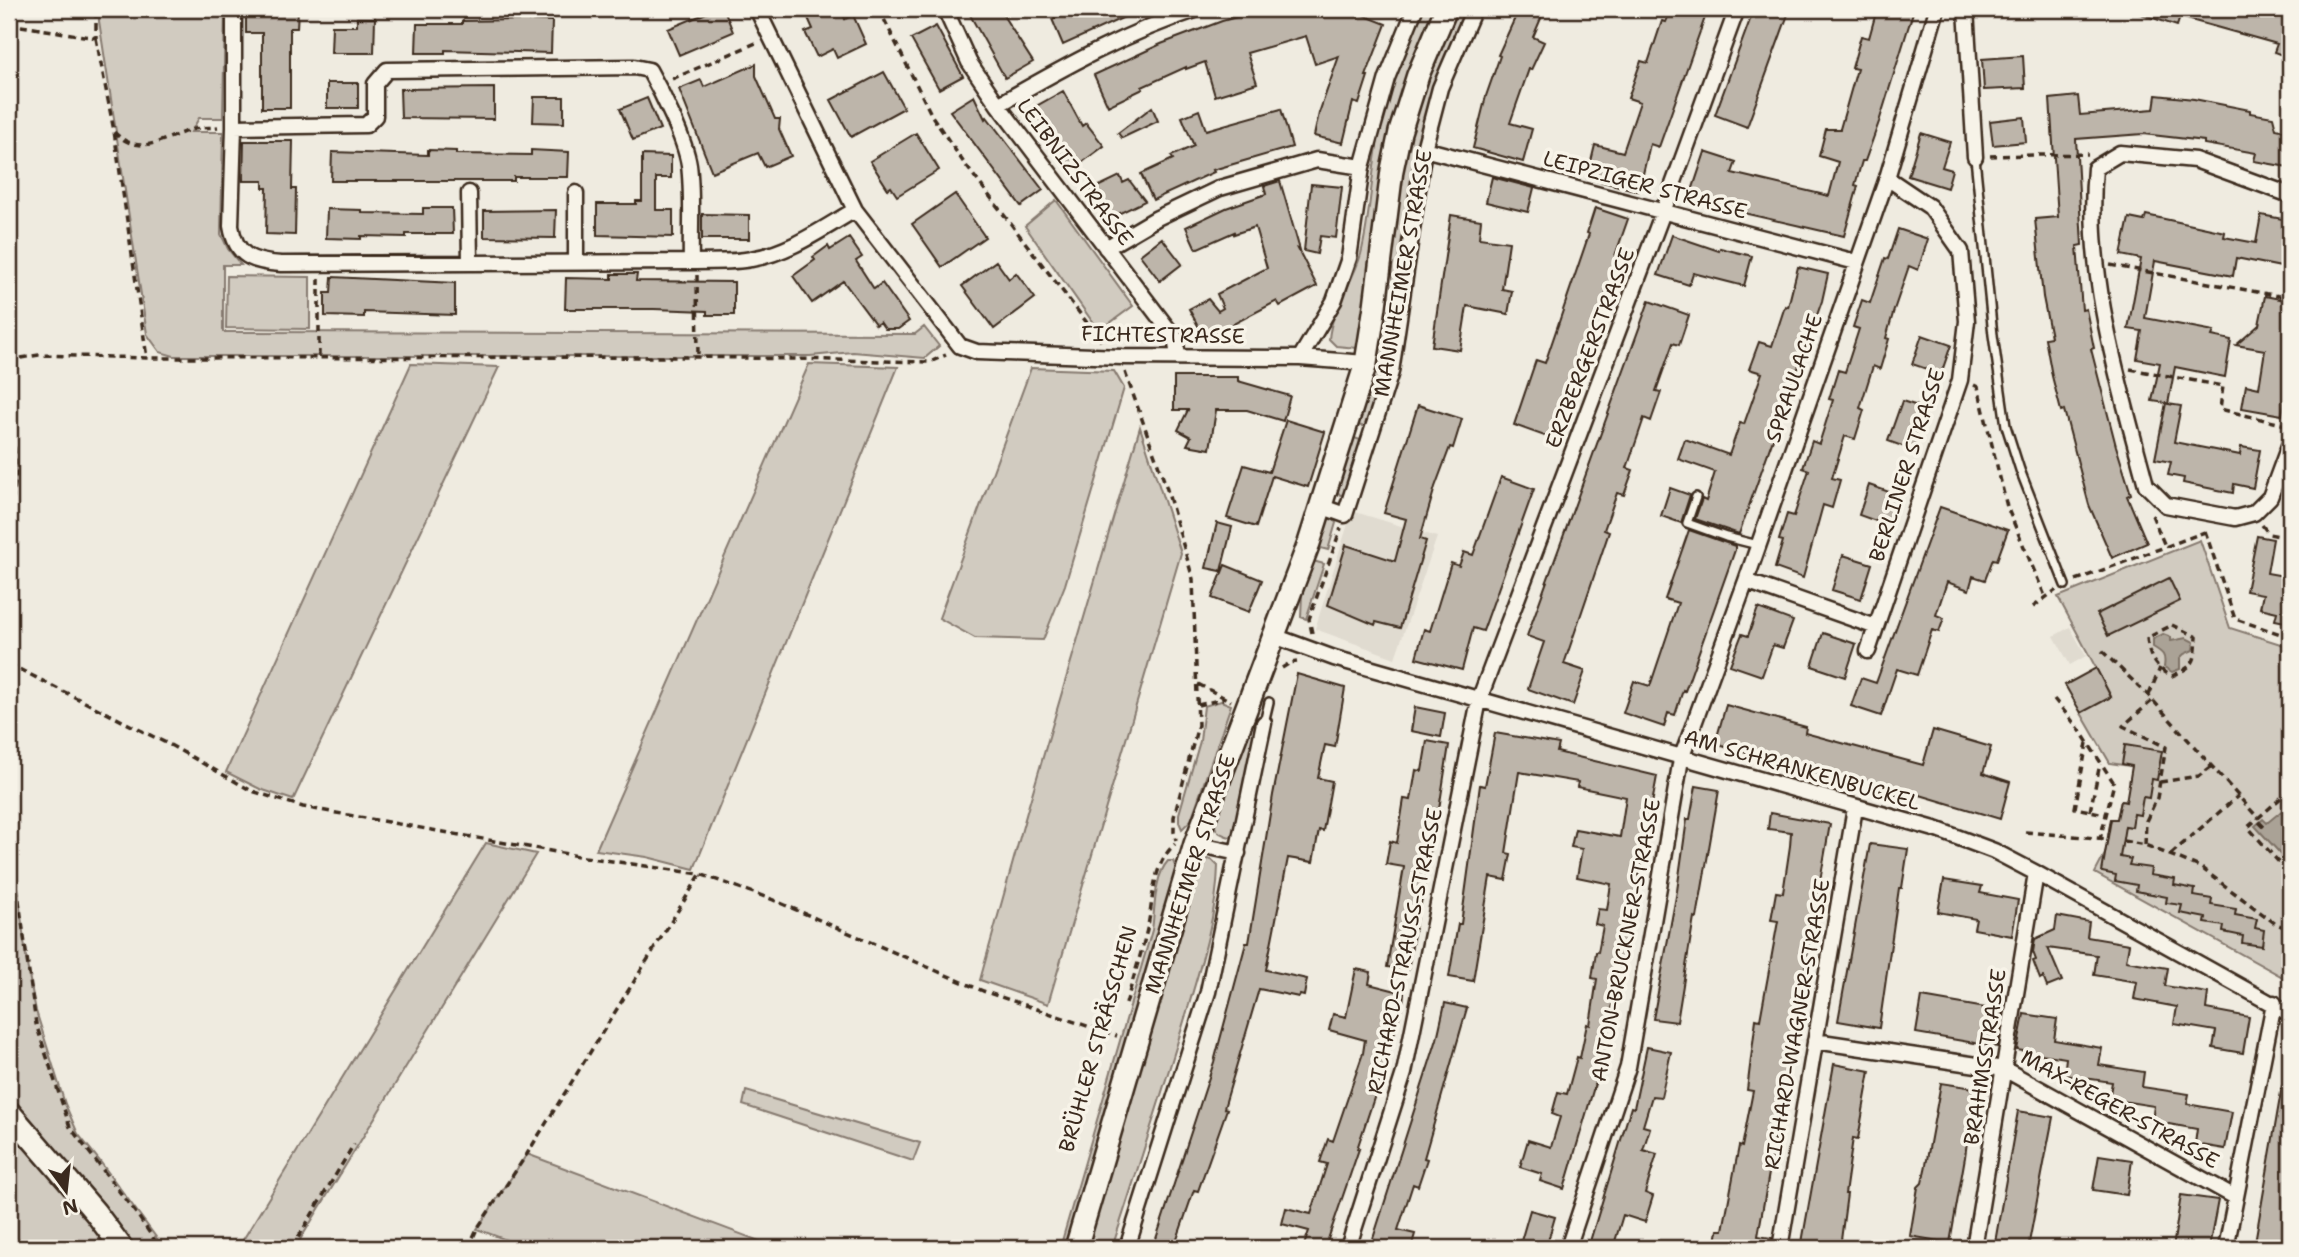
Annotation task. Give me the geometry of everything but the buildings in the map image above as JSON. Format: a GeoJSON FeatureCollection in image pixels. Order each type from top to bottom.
{"type":"FeatureCollection","features":[{"type":"Feature","properties":{"kind":"main road","name":"MANNHEIMER STRASSE"},"geometry":{"type":"LineString","coordinates":[[1076,1248],[1186,843],[1274,636],[1366,363],[1392,170],[1400,132],[1418,75],[1446,9]]}},
{"type":"Feature","properties":{"kind":"main road"},"geometry":{"type":"LineString","coordinates":[[9,1112],[95,1212],[122,1248]]}},
{"type":"Feature","properties":{"kind":"street"},"geometry":{"type":"LineString","coordinates":[[234,9],[231,226],[233,239],[239,250],[262,262],[749,260],[792,246],[855,210]]}},
{"type":"Feature","properties":{"kind":"street"},"geometry":{"type":"LineString","coordinates":[[757,9],[855,210],[960,346]]}},
{"type":"Feature","properties":{"kind":"street","name":"LEIBNIZSTRASSE"},"geometry":{"type":"LineString","coordinates":[[945,9],[969,62],[998,105],[1175,338],[1178,356]]}},
{"type":"Feature","properties":{"kind":"street"},"geometry":{"type":"LineString","coordinates":[[998,105],[1106,47],[1170,18],[1198,9]]}},
{"type":"Feature","properties":{"kind":"street"},"geometry":{"type":"LineString","coordinates":[[1300,358],[1334,301],[1349,258],[1362,167],[1387,78],[1415,9]]}},
{"type":"Feature","properties":{"kind":"street","name":"MANNHEIMER STRASSE"},"geometry":{"type":"LineString","coordinates":[[1345,514],[1391,372],[1424,149],[1440,88],[1474,9]]}},
{"type":"Feature","properties":{"kind":"street","name":"ERZBERGERSTRASSE"},"geometry":{"type":"LineString","coordinates":[[1479,700],[1737,9]]}},
{"type":"Feature","properties":{"kind":"street","name":"SPRAULACHE"},"geometry":{"type":"LineString","coordinates":[[1681,759],[1887,178],[1937,9]]}},
{"type":"Feature","properties":{"kind":"street"},"geometry":{"type":"LineString","coordinates":[[1966,9],[1975,157]]}},
{"type":"Feature","properties":{"kind":"street"},"geometry":{"type":"LineString","coordinates":[[234,127],[366,125],[375,116],[375,85],[387,70],[634,66],[649,70],[658,85],[689,165],[694,262]]}},
{"type":"Feature","properties":{"kind":"street","name":"LEIPZIGER STRASSE"},"geometry":{"type":"LineString","coordinates":[[1424,149],[1856,262]]}},
{"type":"Feature","properties":{"kind":"street"},"geometry":{"type":"LineString","coordinates":[[2290,195],[2195,160],[2120,153],[2095,168],[2092,206],[2101,305],[2146,485],[2166,505],[2235,518],[2254,513],[2270,497],[2290,443]]}},
{"type":"Feature","properties":{"kind":"street"},"geometry":{"type":"LineString","coordinates":[[1106,248],[1157,218],[1220,188],[1317,160],[1362,167]]}},
{"type":"Feature","properties":{"kind":"street","name":"BERLINER STRASSE"},"geometry":{"type":"LineString","coordinates":[[1868,650],[1960,380],[1967,321],[1961,251],[1930,207],[1887,178]]}},
{"type":"Feature","properties":{"kind":"street"},"geometry":{"type":"LineString","coordinates":[[469,193],[470,263]]}},
{"type":"Feature","properties":{"kind":"street"},"geometry":{"type":"LineString","coordinates":[[576,193],[576,262]]}},
{"type":"Feature","properties":{"kind":"street","name":"FICHTESTRASSE"},"geometry":{"type":"LineString","coordinates":[[960,346],[977,352],[1122,357],[1300,358],[1366,363]]}},
{"type":"Feature","properties":{"kind":"street"},"geometry":{"type":"LineString","coordinates":[[1320,506],[1345,514]]}},
{"type":"Feature","properties":{"kind":"street"},"geometry":{"type":"LineString","coordinates":[[1746,581],[1876,626]]}},
{"type":"Feature","properties":{"kind":"street","name":"AM SCHRANKENBUCKEL"},"geometry":{"type":"LineString","coordinates":[[1274,636],[1310,651],[1681,759],[1938,830],[1994,851],[2290,1014]]}},
{"type":"Feature","properties":{"kind":"street","name":"RICHARD-STRAUSS-STRASSE"},"geometry":{"type":"LineString","coordinates":[[1348,1248],[1404,1073],[1479,700]]}},
{"type":"Feature","properties":{"kind":"street"},"geometry":{"type":"LineString","coordinates":[[1127,1248],[1208,992],[1264,723]]}},
{"type":"Feature","properties":{"kind":"street","name":"ANTON-BRUCKNER-STRASSE"},"geometry":{"type":"LineString","coordinates":[[1568,1248],[1628,1067],[1681,759]]}},
{"type":"Feature","properties":{"kind":"street","name":"RICHARD-WAGNER-STRASSE"},"geometry":{"type":"LineString","coordinates":[[1780,1248],[1855,808]]}},
{"type":"Feature","properties":{"kind":"street"},"geometry":{"type":"LineString","coordinates":[[1186,843],[1238,853]]}},
{"type":"Feature","properties":{"kind":"street","name":"BRAHMSSTRASSE"},"geometry":{"type":"LineString","coordinates":[[1974,1248],[2036,873]]}},
{"type":"Feature","properties":{"kind":"street"},"geometry":{"type":"LineString","coordinates":[[2226,1248],[2274,1003]]}},
{"type":"Feature","properties":{"kind":"street","name":"MAX-REGER-STRASSE"},"geometry":{"type":"LineString","coordinates":[[1815,1041],[2004,1069],[2235,1197]]}},
{"type":"Feature","properties":{"kind":"lane"},"geometry":{"type":"LineString","coordinates":[[1975,157],[1993,335],[2006,426],[2020,470],[2065,585]]}},
{"type":"Feature","properties":{"kind":"lane"},"geometry":{"type":"LineString","coordinates":[[1696,497],[1687,523],[1759,545]]}},
{"type":"Feature","properties":{"kind":"lane"},"geometry":{"type":"LineString","coordinates":[[1264,723],[1269,702]]}},
{"type":"Feature","properties":{"kind":"path"},"geometry":{"type":"LineString","coordinates":[[96,9],[96,38],[114,131],[147,358]]}},
{"type":"Feature","properties":{"kind":"path"},"geometry":{"type":"LineString","coordinates":[[879,9],[932,116],[964,163],[1093,332],[1105,346],[1119,347],[1125,373],[1166,486],[1191,570],[1198,725],[1174,817],[1174,832],[1186,843]]}},
{"type":"Feature","properties":{"kind":"path"},"geometry":{"type":"LineString","coordinates":[[9,24],[96,38]]}},
{"type":"Feature","properties":{"kind":"path"},"geometry":{"type":"LineString","coordinates":[[658,85],[770,37]]}},
{"type":"Feature","properties":{"kind":"path"},"geometry":{"type":"LineString","coordinates":[[114,131],[121,139],[134,145],[151,144],[193,129],[234,127]]}},
{"type":"Feature","properties":{"kind":"path"},"geometry":{"type":"LineString","coordinates":[[1975,157],[2093,154],[2095,168]]}},
{"type":"Feature","properties":{"kind":"path"},"geometry":{"type":"LineString","coordinates":[[694,262],[698,357]]}},
{"type":"Feature","properties":{"kind":"path"},"geometry":{"type":"LineString","coordinates":[[2097,262],[2290,299]]}},
{"type":"Feature","properties":{"kind":"path"},"geometry":{"type":"LineString","coordinates":[[319,358],[320,263]]}},
{"type":"Feature","properties":{"kind":"path"},"geometry":{"type":"LineString","coordinates":[[9,360],[40,355],[147,358],[698,357],[930,362],[960,346]]}},
{"type":"Feature","properties":{"kind":"path"},"geometry":{"type":"LineString","coordinates":[[2116,366],[2223,386],[2220,409],[2290,426]]}},
{"type":"Feature","properties":{"kind":"path"},"geometry":{"type":"LineString","coordinates":[[1960,380],[1978,387],[2007,507],[2045,596],[2033,607]]}},
{"type":"Feature","properties":{"kind":"path"},"geometry":{"type":"LineString","coordinates":[[9,411],[17,469],[14,497],[9,509]]}},
{"type":"Feature","properties":{"kind":"path"},"geometry":{"type":"LineString","coordinates":[[2254,513],[2269,534],[2290,538]]}},
{"type":"Feature","properties":{"kind":"path"},"geometry":{"type":"LineString","coordinates":[[1278,671],[1290,663],[1305,662],[1310,651],[1314,639],[1309,619],[1345,514]]}},
{"type":"Feature","properties":{"kind":"path"},"geometry":{"type":"LineString","coordinates":[[2210,514],[2205,532],[2235,620],[2290,637]]}},
{"type":"Feature","properties":{"kind":"path"},"geometry":{"type":"LineString","coordinates":[[2065,585],[2205,532]]}},
{"type":"Feature","properties":{"kind":"path"},"geometry":{"type":"LineString","coordinates":[[2172,625],[2197,637],[2196,660],[2189,668],[2172,676],[2160,668],[2149,656],[2147,638],[2172,625]]}},
{"type":"Feature","properties":{"kind":"path"},"geometry":{"type":"LineString","coordinates":[[2102,651],[2153,700],[2264,827]]}},
{"type":"Feature","properties":{"kind":"path"},"geometry":{"type":"LineString","coordinates":[[9,664],[172,746],[252,791],[303,807],[583,857],[700,874],[527,1154],[477,1229],[468,1248]]}},
{"type":"Feature","properties":{"kind":"path"},"geometry":{"type":"LineString","coordinates":[[2149,696],[2160,668]]}},
{"type":"Feature","properties":{"kind":"path"},"geometry":{"type":"LineString","coordinates":[[1198,705],[1224,699]]}},
{"type":"Feature","properties":{"kind":"path"},"geometry":{"type":"LineString","coordinates":[[2054,699],[2087,741],[2114,783],[2100,839]]}},
{"type":"Feature","properties":{"kind":"path"},"geometry":{"type":"LineString","coordinates":[[2145,845],[2146,821],[2157,798],[2166,747],[2123,726],[2153,700]]}},
{"type":"Feature","properties":{"kind":"path"},"geometry":{"type":"LineString","coordinates":[[2087,741],[2075,808],[2106,814]]}},
{"type":"Feature","properties":{"kind":"path"},"geometry":{"type":"LineString","coordinates":[[2090,811],[2100,762]]}},
{"type":"Feature","properties":{"kind":"path"},"geometry":{"type":"LineString","coordinates":[[2160,782],[2199,776],[2212,766]]}},
{"type":"Feature","properties":{"kind":"path"},"geometry":{"type":"LineString","coordinates":[[2290,790],[2248,827],[2290,875]]}},
{"type":"Feature","properties":{"kind":"path"},"geometry":{"type":"LineString","coordinates":[[2170,855],[2238,796]]}},
{"type":"Feature","properties":{"kind":"path"},"geometry":{"type":"LineString","coordinates":[[9,828],[24,954],[36,1024],[70,1128],[138,1216],[159,1248]]}},
{"type":"Feature","properties":{"kind":"path"},"geometry":{"type":"LineString","coordinates":[[2025,832],[2108,839]]}},
{"type":"Feature","properties":{"kind":"path"},"geometry":{"type":"LineString","coordinates":[[2123,841],[2145,845],[2200,867],[2276,924],[2290,929]]}},
{"type":"Feature","properties":{"kind":"path","name":"BRÜHLER STRÄSSCHEN"},"geometry":{"type":"LineString","coordinates":[[1124,1012],[1148,925],[1158,868],[1166,853],[1186,843]]}},
{"type":"Feature","properties":{"kind":"path"},"geometry":{"type":"LineString","coordinates":[[2285,869],[2290,864]]}},
{"type":"Feature","properties":{"kind":"path","name":"BRÜHLER STRÄSSCHEN"},"geometry":{"type":"LineString","coordinates":[[700,874],[771,899],[983,991],[1117,1036],[1120,1024]]}},
{"type":"Feature","properties":{"kind":"path"},"geometry":{"type":"LineString","coordinates":[[292,1248],[354,1144]]}},
{"type":"Feature","properties":{"kind":"shaded area"},"geometry":{"type":"Polygon","coordinates":[[[99,9],[225,9],[223,118],[199,118],[191,132],[223,132],[221,234],[228,249],[241,265],[223,265],[223,332],[915,334],[924,327],[939,346],[925,358],[853,352],[810,356],[174,356],[160,352],[147,334],[99,9]]]}},
{"type":"Feature","properties":{"kind":"shaded area"},"geometry":{"type":"Polygon","coordinates":[[[1423,9],[1436,9],[1363,327],[1357,348],[1336,346],[1329,339],[1331,328],[1361,254],[1383,115],[1398,68],[1423,9]]]}},
{"type":"Feature","properties":{"kind":"shaded area"},"geometry":{"type":"Polygon","coordinates":[[[1455,9],[1468,9],[1432,95],[1387,366],[1368,428],[1355,424],[1412,120],[1426,78],[1455,9]]]}},
{"type":"Feature","properties":{"kind":"shaded area"},"geometry":{"type":"Polygon","coordinates":[[[1056,200],[1133,306],[1099,331],[1025,226],[1056,200]]]}},
{"type":"Feature","properties":{"kind":"shaded area"},"geometry":{"type":"Polygon","coordinates":[[[227,276],[310,277],[310,329],[226,328],[227,276]]]}},
{"type":"Feature","properties":{"kind":"shaded area"},"geometry":{"type":"Polygon","coordinates":[[[411,364],[499,367],[293,800],[260,789],[226,772],[411,364]]]}},
{"type":"Feature","properties":{"kind":"shaded area"},"geometry":{"type":"Polygon","coordinates":[[[809,364],[898,367],[694,869],[647,857],[596,850],[809,364]]]}},
{"type":"Feature","properties":{"kind":"shaded area"},"geometry":{"type":"Polygon","coordinates":[[[1031,368],[1114,371],[1124,388],[1065,585],[1043,640],[975,638],[939,618],[1031,368]]]}},
{"type":"Feature","properties":{"kind":"shaded area"},"geometry":{"type":"Polygon","coordinates":[[[9,424],[16,468],[15,489],[9,512],[9,424]]]}},
{"type":"Feature","properties":{"kind":"shaded area"},"geometry":{"type":"Polygon","coordinates":[[[1140,427],[1181,553],[1048,1004],[980,980],[1140,427]]]}},
{"type":"Feature","properties":{"kind":"shaded area"},"geometry":{"type":"Polygon","coordinates":[[[1352,437],[1363,441],[1346,494],[1340,495],[1336,489],[1352,437]]]}},
{"type":"Feature","properties":{"kind":"shaded area"},"geometry":{"type":"Polygon","coordinates":[[[1352,511],[1437,537],[1395,658],[1315,629],[1352,511]]]}},
{"type":"Feature","properties":{"kind":"shaded area"},"geometry":{"type":"Polygon","coordinates":[[[1332,517],[1336,523],[1328,550],[1317,547],[1327,518],[1332,517]]]}},
{"type":"Feature","properties":{"kind":"shaded area"},"geometry":{"type":"Polygon","coordinates":[[[2200,540],[2230,628],[2290,647],[2290,981],[2095,873],[2105,854],[2111,819],[2117,819],[2121,801],[2126,801],[2137,767],[2110,763],[2081,713],[2111,696],[2058,597],[2200,540]]]}},
{"type":"Feature","properties":{"kind":"shaded area"},"geometry":{"type":"Polygon","coordinates":[[[1313,561],[1324,564],[1306,619],[1301,617],[1302,594],[1313,561]]]}},
{"type":"Feature","properties":{"kind":"shaded area"},"geometry":{"type":"Polygon","coordinates":[[[2070,627],[2086,656],[2070,665],[2054,636],[2070,627]]]}},
{"type":"Feature","properties":{"kind":"shaded area"},"geometry":{"type":"Polygon","coordinates":[[[2163,634],[2171,637],[2171,641],[2186,638],[2194,642],[2193,650],[2180,658],[2180,669],[2172,672],[2164,667],[2163,655],[2153,647],[2153,639],[2163,634]]]}},
{"type":"Feature","properties":{"kind":"shaded area"},"geometry":{"type":"Polygon","coordinates":[[[1221,701],[1231,705],[1191,820],[1182,829],[1179,814],[1200,741],[1204,706],[1221,701]]]}},
{"type":"Feature","properties":{"kind":"shaded area"},"geometry":{"type":"Polygon","coordinates":[[[1258,718],[1239,823],[1236,832],[1230,837],[1219,832],[1214,821],[1252,719],[1258,718]]]}},
{"type":"Feature","properties":{"kind":"shaded area"},"geometry":{"type":"Polygon","coordinates":[[[2290,804],[2289,863],[2255,826],[2263,819],[2267,823],[2290,804]]]}},
{"type":"Feature","properties":{"kind":"shaded area"},"geometry":{"type":"Polygon","coordinates":[[[9,816],[27,965],[36,1011],[65,1104],[78,1134],[164,1248],[135,1248],[9,1098],[9,816]]]}},
{"type":"Feature","properties":{"kind":"shaded area"},"geometry":{"type":"Polygon","coordinates":[[[486,843],[536,854],[295,1248],[238,1248],[486,843]]]}},
{"type":"Feature","properties":{"kind":"shaded area"},"geometry":{"type":"Polygon","coordinates":[[[1207,859],[1218,866],[1217,886],[1205,948],[1182,1028],[1112,1248],[1087,1248],[1201,864],[1207,859]]]}},
{"type":"Feature","properties":{"kind":"shaded area"},"geometry":{"type":"Polygon","coordinates":[[[1168,861],[1173,861],[1176,868],[1066,1248],[1060,1248],[1152,930],[1160,875],[1168,861]]]}},
{"type":"Feature","properties":{"kind":"shaded area"},"geometry":{"type":"Polygon","coordinates":[[[746,1091],[920,1143],[913,1161],[743,1105],[746,1091]]]}},
{"type":"Feature","properties":{"kind":"shaded area"},"geometry":{"type":"Polygon","coordinates":[[[9,1129],[12,1129],[111,1248],[13,1248],[9,1216],[9,1129]]]}},
{"type":"Feature","properties":{"kind":"shaded area"},"geometry":{"type":"Polygon","coordinates":[[[527,1154],[778,1248],[528,1248],[477,1229],[527,1154]]]}}]}
